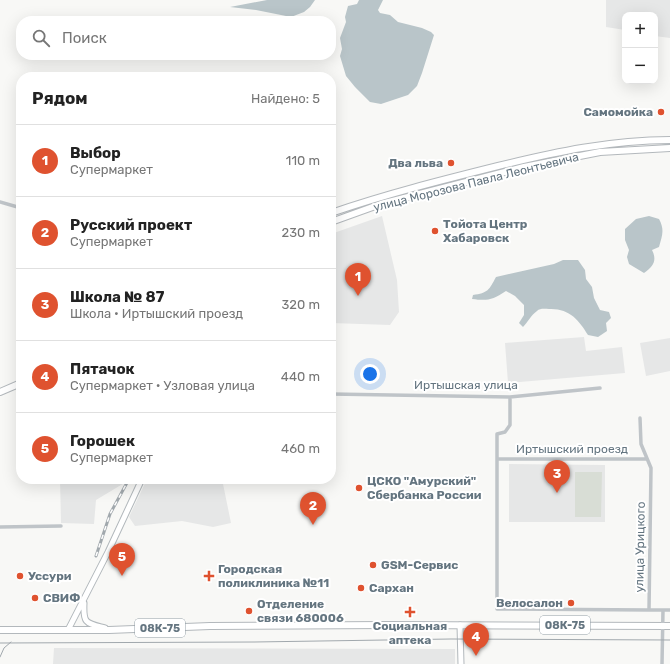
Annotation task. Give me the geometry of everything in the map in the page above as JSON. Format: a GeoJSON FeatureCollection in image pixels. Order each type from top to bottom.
{"type":"FeatureCollection","features":[{"type":"Feature","properties":{"kind":"main road","name":"улица Морозова Павла Леонтьевича"},"geometry":{"type":"LineString","coordinates":[[336,211],[374,198],[547,154],[609,144],[670,140]]}},
{"type":"Feature","properties":{"kind":"main road","name":"улица Морозова Павла Леонтьевича"},"geometry":{"type":"LineString","coordinates":[[336,220],[381,204],[540,164],[600,152],[670,148]]}},
{"type":"Feature","properties":{"kind":"main road"},"geometry":{"type":"LineString","coordinates":[[11,388],[16,384]]}},
{"type":"Feature","properties":{"kind":"main road"},"geometry":{"type":"LineString","coordinates":[[0,392],[16,386]]}},
{"type":"Feature","properties":{"kind":"main road","name":"08К-75"},"geometry":{"type":"LineString","coordinates":[[0,630],[109,630],[210,626],[670,626]]}},
{"type":"Feature","properties":{"kind":"street"},"geometry":{"type":"LineString","coordinates":[[0,202],[16,207]]}},
{"type":"Feature","properties":{"kind":"street","name":"Иртышская улица"},"geometry":{"type":"LineString","coordinates":[[336,394],[510,397],[600,388]]}},
{"type":"Feature","properties":{"kind":"street"},"geometry":{"type":"LineString","coordinates":[[510,397],[510,425],[505,432],[497,434],[497,609],[649,610]]}},
{"type":"Feature","properties":{"kind":"street","name":"улица Урицкого"},"geometry":{"type":"LineString","coordinates":[[640,418],[641,444],[651,468],[649,610],[670,610]]}},
{"type":"Feature","properties":{"kind":"street","name":"Иртышский проезд"},"geometry":{"type":"LineString","coordinates":[[497,459],[647,459]]}},
{"type":"Feature","properties":{"kind":"street"},"geometry":{"type":"LineString","coordinates":[[68,630],[85,600],[140,484]]}},
{"type":"Feature","properties":{"kind":"street"},"geometry":{"type":"LineString","coordinates":[[0,527],[61,526]]}},
{"type":"Feature","properties":{"kind":"street"},"geometry":{"type":"LineString","coordinates":[[85,600],[84,616],[86,622],[109,630]]}},
{"type":"Feature","properties":{"kind":"street"},"geometry":{"type":"LineString","coordinates":[[662,664],[663,610]]}},
{"type":"Feature","properties":{"kind":"street"},"geometry":{"type":"LineString","coordinates":[[460,625],[461,664]]}},
{"type":"Feature","properties":{"kind":"shaded area"},"geometry":{"type":"Polygon","coordinates":[[[267,0],[315,0],[304,12],[294,16],[230,7],[267,0]]]}},
{"type":"Feature","properties":{"kind":"shaded area"},"geometry":{"type":"Polygon","coordinates":[[[359,0],[383,0],[378,10],[380,13],[390,15],[398,22],[422,28],[434,35],[417,86],[408,95],[381,104],[370,102],[346,76],[340,56],[342,49],[340,38],[346,22],[345,17],[348,6],[357,4],[359,0]]]}},
{"type":"Feature","properties":{"kind":"shaded area"},"geometry":{"type":"Polygon","coordinates":[[[606,0],[670,0],[670,38],[658,36],[658,12],[622,12],[622,30],[606,27],[606,0]]]}},
{"type":"Feature","properties":{"kind":"shaded area"},"geometry":{"type":"Polygon","coordinates":[[[382,216],[397,280],[399,312],[390,325],[336,323],[336,232],[382,216]]]}},
{"type":"Feature","properties":{"kind":"shaded area"},"geometry":{"type":"Polygon","coordinates":[[[649,216],[659,219],[662,226],[662,233],[659,247],[652,250],[654,254],[654,263],[644,273],[629,264],[627,257],[629,250],[625,240],[625,229],[636,219],[649,216]]]}},
{"type":"Feature","properties":{"kind":"shaded area"},"geometry":{"type":"Polygon","coordinates":[[[563,260],[578,260],[585,270],[586,279],[592,287],[594,298],[600,310],[609,312],[611,318],[606,323],[607,331],[598,337],[588,335],[581,324],[573,316],[556,309],[538,310],[523,327],[519,323],[524,315],[524,305],[515,296],[506,291],[490,299],[472,299],[473,295],[488,290],[496,277],[554,264],[563,260]]]}},
{"type":"Feature","properties":{"kind":"shaded area"},"geometry":{"type":"Polygon","coordinates":[[[584,337],[586,351],[622,347],[625,373],[508,383],[505,343],[584,337]]]}},
{"type":"Feature","properties":{"kind":"shaded area"},"geometry":{"type":"Polygon","coordinates":[[[670,338],[670,371],[646,376],[640,343],[670,338]]]}},
{"type":"Feature","properties":{"kind":"shaded area"},"geometry":{"type":"Polygon","coordinates":[[[509,464],[605,465],[605,522],[509,522],[509,464]]]}},
{"type":"Feature","properties":{"kind":"shaded area"},"geometry":{"type":"Polygon","coordinates":[[[575,472],[602,472],[601,517],[575,517],[575,472]]]}},
{"type":"Feature","properties":{"kind":"shaded area"},"geometry":{"type":"Polygon","coordinates":[[[60,484],[123,484],[96,500],[94,524],[61,523],[60,484]]]}},
{"type":"Feature","properties":{"kind":"shaded area"},"geometry":{"type":"Polygon","coordinates":[[[145,484],[223,484],[231,523],[213,527],[182,521],[135,526],[129,517],[145,484]]]}},
{"type":"Feature","properties":{"kind":"shaded area"},"geometry":{"type":"Polygon","coordinates":[[[54,648],[455,649],[455,664],[53,664],[54,648]]]}},
{"type":"Feature","properties":{"kind":"tram line"},"geometry":{"type":"LineString","coordinates":[[0,643],[254,642],[451,639],[670,640]]}},
{"type":"Feature","properties":{"kind":"tram line"},"geometry":{"type":"LineString","coordinates":[[0,657],[4,648],[11,642]]}},
{"type":"Feature","properties":{"kind":"railway"},"geometry":{"type":"LineString","coordinates":[[96,556],[110,514],[126,484]]}},
{"type":"Feature","properties":{"kind":"place","name":"Самомойка"},"geometry":{"type":"Point","coordinates":[661,112]}},
{"type":"Feature","properties":{"kind":"place","name":"Два льва"},"geometry":{"type":"Point","coordinates":[451,163]}},
{"type":"Feature","properties":{"kind":"place","name":"Тойота Центр Хабаровск"},"geometry":{"type":"Point","coordinates":[435,231]}},
{"type":"Feature","properties":{"kind":"place","name":"Выбор"},"geometry":{"type":"Point","coordinates":[358,296]}},
{"type":"Feature","properties":{"kind":"place","name":"ЦСКО \"Амурский\" Сбербанка России"},"geometry":{"type":"Point","coordinates":[359,488]}},
{"type":"Feature","properties":{"kind":"place","name":"Школа № 87"},"geometry":{"type":"Point","coordinates":[557,493]}},
{"type":"Feature","properties":{"kind":"place","name":"Русский проект"},"geometry":{"type":"Point","coordinates":[313,525]}},
{"type":"Feature","properties":{"kind":"place","name":"GSM-Сервис"},"geometry":{"type":"Point","coordinates":[373,565]}},
{"type":"Feature","properties":{"kind":"place","name":"Уссури"},"geometry":{"type":"Point","coordinates":[20,576]}},
{"type":"Feature","properties":{"kind":"place","name":"Горошек"},"geometry":{"type":"Point","coordinates":[122,576]}},
{"type":"Feature","properties":{"kind":"place","name":"Городская поликлиника №11"},"geometry":{"type":"Point","coordinates":[209,576]}},
{"type":"Feature","properties":{"kind":"place","name":"Сархан"},"geometry":{"type":"Point","coordinates":[361,588]}},
{"type":"Feature","properties":{"kind":"place","name":"СВИФ"},"geometry":{"type":"Point","coordinates":[35,598]}},
{"type":"Feature","properties":{"kind":"place","name":"Велосалон"},"geometry":{"type":"Point","coordinates":[571,603]}},
{"type":"Feature","properties":{"kind":"place","name":"Отделение связи 680006"},"geometry":{"type":"Point","coordinates":[249,611]}},
{"type":"Feature","properties":{"kind":"place","name":"Социальная аптека"},"geometry":{"type":"Point","coordinates":[410,612]}},
{"type":"Feature","properties":{"kind":"place","name":"Пятачок"},"geometry":{"type":"Point","coordinates":[476,656]}}]}
